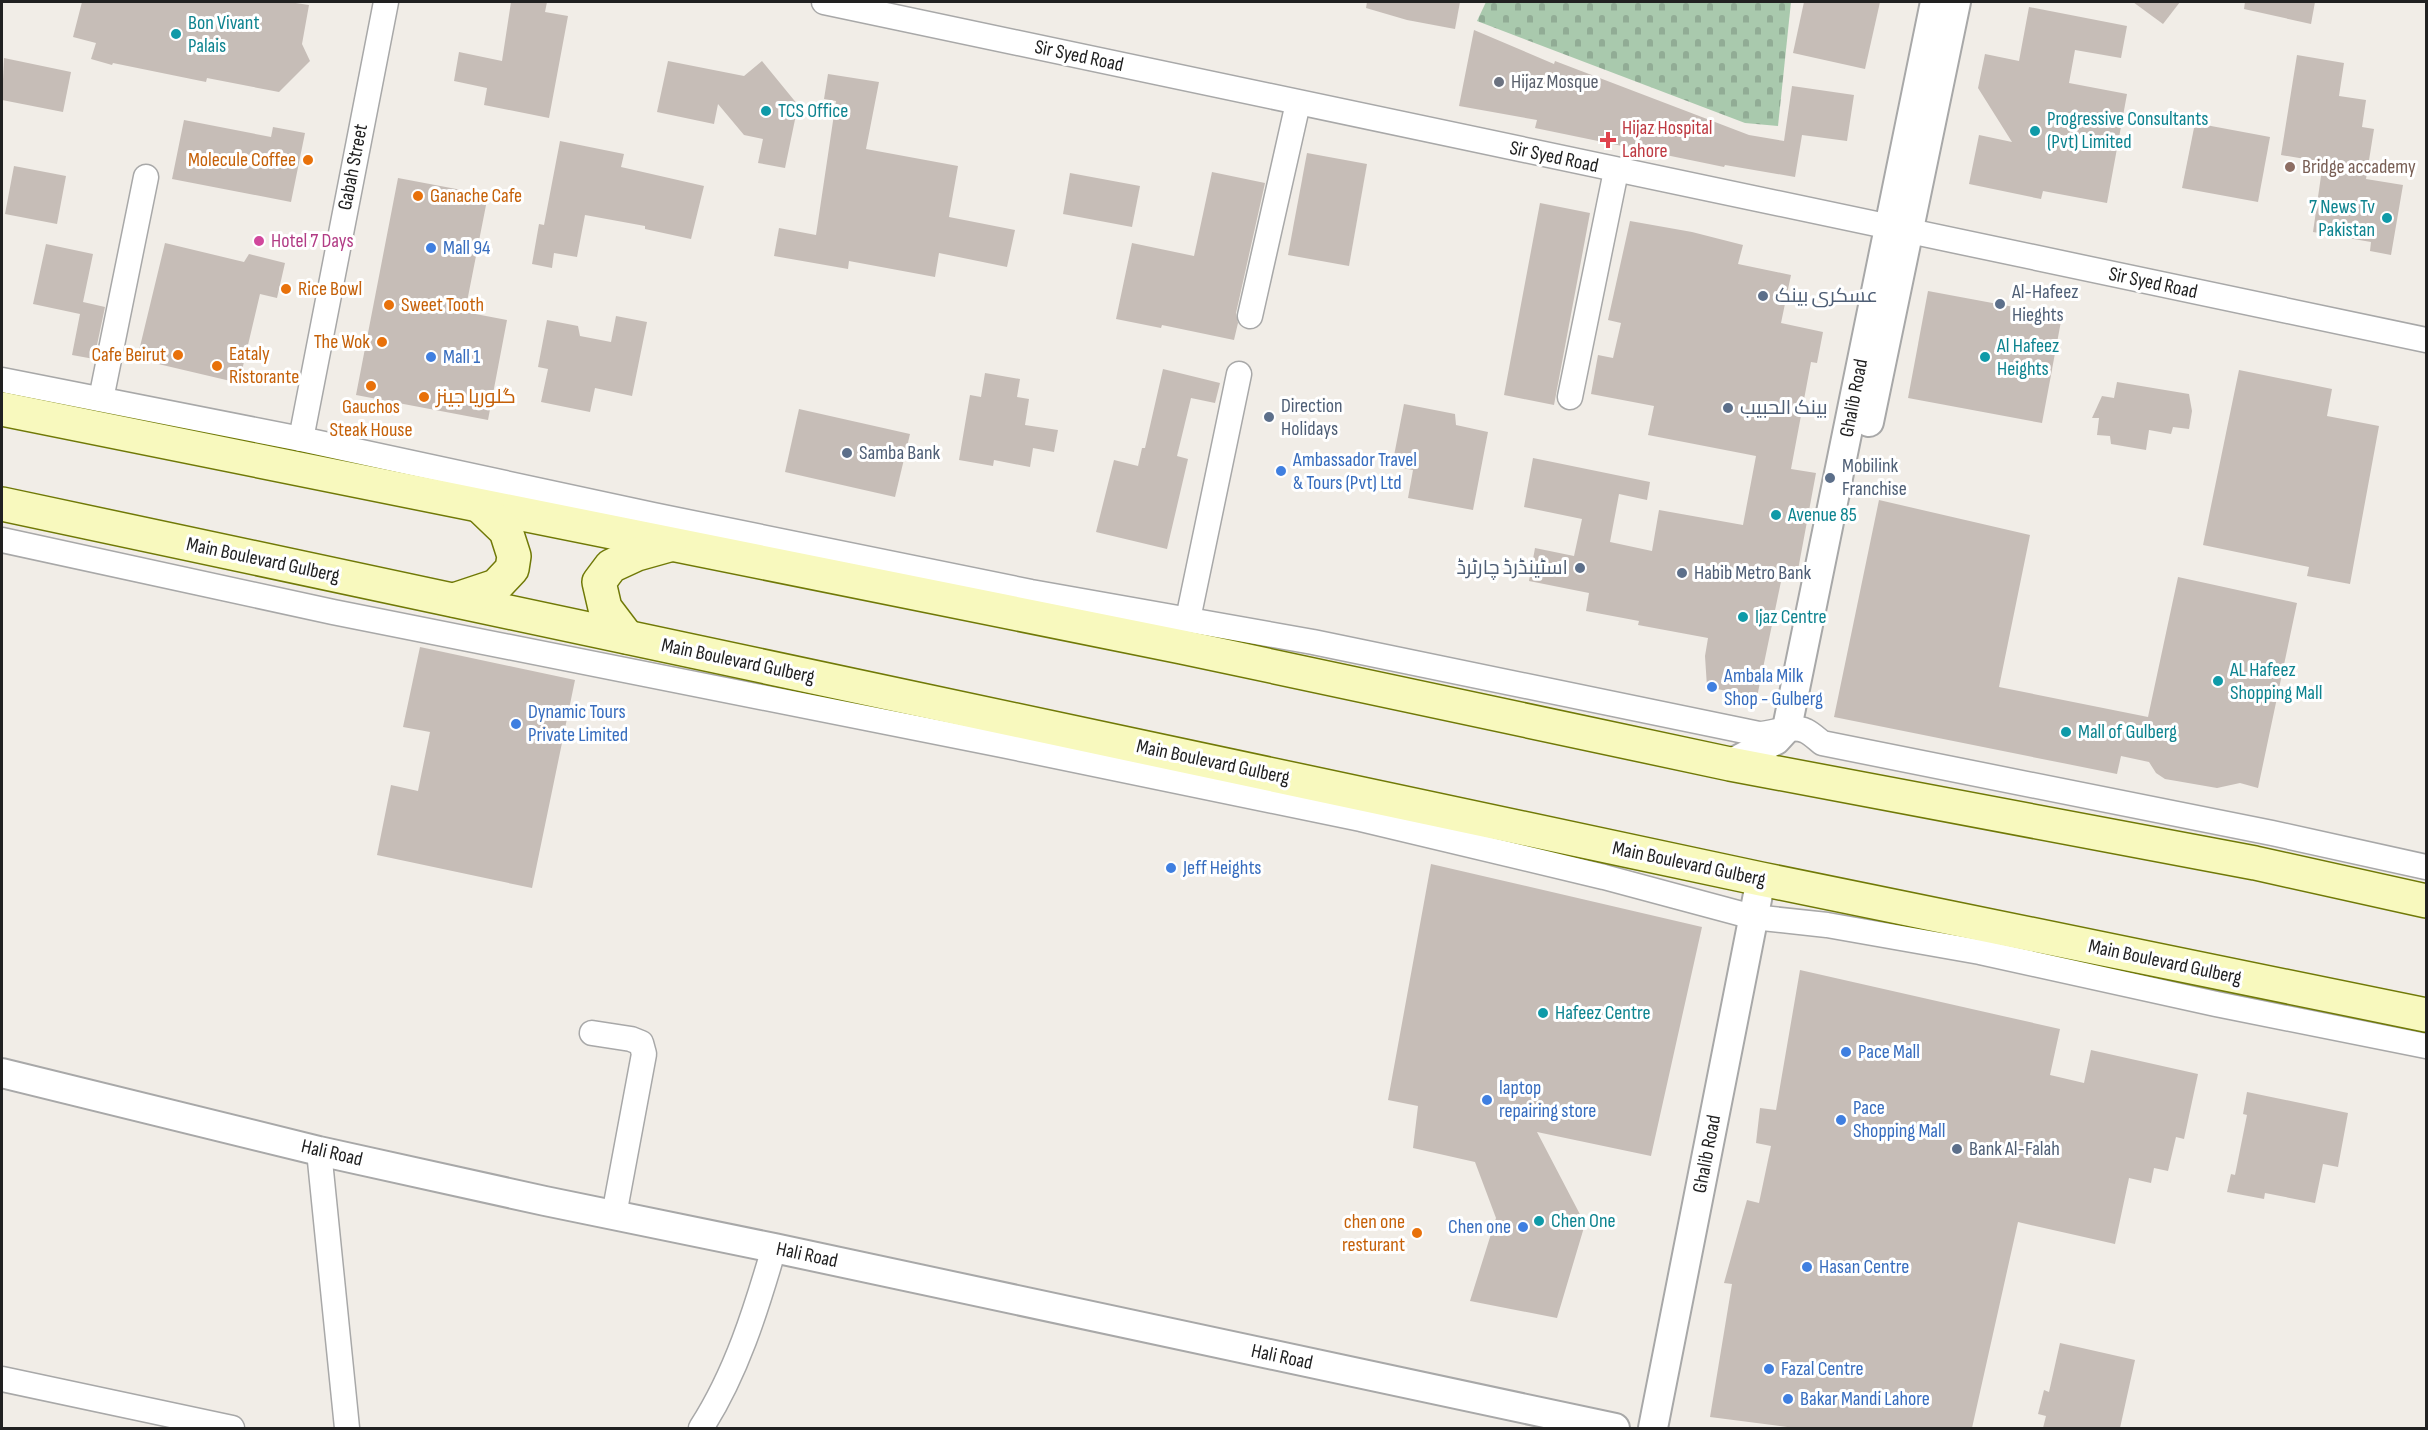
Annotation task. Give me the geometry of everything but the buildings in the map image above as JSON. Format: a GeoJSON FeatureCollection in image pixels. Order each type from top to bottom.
{"type":"FeatureCollection","features":[{"type":"Feature","properties":{"kind":"main road"},"geometry":{"type":"LineString","coordinates":[[2,409],[1182,646],[1730,764],[2255,863],[2427,901]]}},
{"type":"Feature","properties":{"kind":"main road","name":"Main Boulevard Gulberg"},"geometry":{"type":"LineString","coordinates":[[2,504],[1761,879],[2427,1015]]}},
{"type":"Feature","properties":{"kind":"main road"},"geometry":{"type":"LineString","coordinates":[[453,600],[496,586],[512,569],[514,556],[506,531],[481,507]]}},
{"type":"Feature","properties":{"kind":"main road"},"geometry":{"type":"LineString","coordinates":[[627,638],[605,608],[599,582],[611,566],[637,554],[671,545]]}},
{"type":"Feature","properties":{"kind":"street","name":"Gabah Street"},"geometry":{"type":"LineString","coordinates":[[301,439],[386,2]]}},
{"type":"Feature","properties":{"kind":"street","name":"Sir Syed Road"},"geometry":{"type":"LineString","coordinates":[[824,2],[1616,171],[2427,340]]}},
{"type":"Feature","properties":{"kind":"street","name":"Ghalib Road"},"geometry":{"type":"LineString","coordinates":[[1796,730],[1898,230],[1935,2]]}},
{"type":"Feature","properties":{"kind":"street","name":"Ghalib Road"},"geometry":{"type":"LineString","coordinates":[[1898,230],[1956,2]]}},
{"type":"Feature","properties":{"kind":"street"},"geometry":{"type":"LineString","coordinates":[[1250,316],[1298,103]]}},
{"type":"Feature","properties":{"kind":"street"},"geometry":{"type":"LineString","coordinates":[[1570,397],[1616,171]]}},
{"type":"Feature","properties":{"kind":"street"},"geometry":{"type":"LineString","coordinates":[[101,399],[146,177]]}},
{"type":"Feature","properties":{"kind":"street"},"geometry":{"type":"LineString","coordinates":[[1188,619],[1239,374]]}},
{"type":"Feature","properties":{"kind":"street"},"geometry":{"type":"LineString","coordinates":[[2,380],[301,439],[653,515],[1031,592],[1314,642],[1759,734],[1796,730],[1822,742],[2427,867]]}},
{"type":"Feature","properties":{"kind":"street"},"geometry":{"type":"LineString","coordinates":[[2,540],[333,612],[1361,819],[1592,874],[1753,917],[1827,925],[1980,952],[2216,1004],[2427,1046]]}},
{"type":"Feature","properties":{"kind":"street"},"geometry":{"type":"LineString","coordinates":[[1730,764],[1796,730]]}},
{"type":"Feature","properties":{"kind":"street","name":"Ghalib Road"},"geometry":{"type":"LineString","coordinates":[[1653,1428],[1761,879]]}},
{"type":"Feature","properties":{"kind":"street"},"geometry":{"type":"LineString","coordinates":[[592,1034],[631,1039],[641,1043],[644,1054],[614,1215]]}},
{"type":"Feature","properties":{"kind":"street","name":"Hali Road"},"geometry":{"type":"LineString","coordinates":[[2,1073],[319,1151],[1615,1428]]}},
{"type":"Feature","properties":{"kind":"street"},"geometry":{"type":"LineString","coordinates":[[319,1151],[347,1428]]}},
{"type":"Feature","properties":{"kind":"street"},"geometry":{"type":"LineString","coordinates":[[701,1428],[712,1410],[751,1324],[774,1248]]}},
{"type":"Feature","properties":{"kind":"street"},"geometry":{"type":"LineString","coordinates":[[2,1379],[232,1428]]}},
{"type":"Feature","properties":{"kind":"green space"},"geometry":{"type":"Polygon","coordinates":[[[1486,2],[1791,2],[1778,126],[1745,123],[1477,21],[1486,2]]]}},
{"type":"Feature","properties":{"kind":"place","name":"Bon Vivant Palais"},"geometry":{"type":"Point","coordinates":[176,34]}},
{"type":"Feature","properties":{"kind":"place","name":"Hijaz Mosque"},"geometry":{"type":"Point","coordinates":[1499,82]}},
{"type":"Feature","properties":{"kind":"place","name":"TCS Office"},"geometry":{"type":"Point","coordinates":[766,111]}},
{"type":"Feature","properties":{"kind":"place","name":"Progressive Consultants (Pvt) Limited"},"geometry":{"type":"Point","coordinates":[2035,131]}},
{"type":"Feature","properties":{"kind":"place","name":"Hijaz Hospital Lahore"},"geometry":{"type":"Point","coordinates":[1608,140]}},
{"type":"Feature","properties":{"kind":"place","name":"Molecule Coffee"},"geometry":{"type":"Point","coordinates":[308,160]}},
{"type":"Feature","properties":{"kind":"place","name":"Bridge accademy"},"geometry":{"type":"Point","coordinates":[2290,167]}},
{"type":"Feature","properties":{"kind":"place","name":"Ganache Cafe"},"geometry":{"type":"Point","coordinates":[418,196]}},
{"type":"Feature","properties":{"kind":"place","name":"7 News Tv Pakistan"},"geometry":{"type":"Point","coordinates":[2387,218]}},
{"type":"Feature","properties":{"kind":"place","name":"Hotel 7 Days"},"geometry":{"type":"Point","coordinates":[259,241]}},
{"type":"Feature","properties":{"kind":"place","name":"Mall 94"},"geometry":{"type":"Point","coordinates":[431,248]}},
{"type":"Feature","properties":{"kind":"place","name":"Rice Bowl"},"geometry":{"type":"Point","coordinates":[286,289]}},
{"type":"Feature","properties":{"kind":"place","name":"عسکری بینک"},"geometry":{"type":"Point","coordinates":[1763,296]}},
{"type":"Feature","properties":{"kind":"place","name":"Al-Hafeez Hieghts"},"geometry":{"type":"Point","coordinates":[2000,304]}},
{"type":"Feature","properties":{"kind":"place","name":"Sweet Tooth"},"geometry":{"type":"Point","coordinates":[389,305]}},
{"type":"Feature","properties":{"kind":"place","name":"The Wok"},"geometry":{"type":"Point","coordinates":[382,342]}},
{"type":"Feature","properties":{"kind":"place","name":"Cafe Beirut"},"geometry":{"type":"Point","coordinates":[178,355]}},
{"type":"Feature","properties":{"kind":"place","name":"Mall 1"},"geometry":{"type":"Point","coordinates":[431,357]}},
{"type":"Feature","properties":{"kind":"place","name":"Al Hafeez Heights"},"geometry":{"type":"Point","coordinates":[1985,357]}},
{"type":"Feature","properties":{"kind":"place","name":"Eataly Ristorante"},"geometry":{"type":"Point","coordinates":[217,366]}},
{"type":"Feature","properties":{"kind":"place","name":"Gauchos Steak House"},"geometry":{"type":"Point","coordinates":[371,386]}},
{"type":"Feature","properties":{"kind":"place","name":"گلوریا جینز"},"geometry":{"type":"Point","coordinates":[424,397]}},
{"type":"Feature","properties":{"kind":"place","name":"بينک الحبيب"},"geometry":{"type":"Point","coordinates":[1728,408]}},
{"type":"Feature","properties":{"kind":"place","name":"Direction Holidays"},"geometry":{"type":"Point","coordinates":[1269,417]}},
{"type":"Feature","properties":{"kind":"place","name":"Samba Bank"},"geometry":{"type":"Point","coordinates":[847,453]}},
{"type":"Feature","properties":{"kind":"place","name":"Ambassador Travel & Tours (Pvt) Ltd"},"geometry":{"type":"Point","coordinates":[1281,471]}},
{"type":"Feature","properties":{"kind":"place","name":"Mobilink Franchise"},"geometry":{"type":"Point","coordinates":[1830,478]}},
{"type":"Feature","properties":{"kind":"place","name":"Avenue 85"},"geometry":{"type":"Point","coordinates":[1776,515]}},
{"type":"Feature","properties":{"kind":"place","name":"اسٹینڈرڈ چارٹرڈ"},"geometry":{"type":"Point","coordinates":[1580,568]}},
{"type":"Feature","properties":{"kind":"place","name":"Habib Metro Bank"},"geometry":{"type":"Point","coordinates":[1682,573]}},
{"type":"Feature","properties":{"kind":"place","name":"Ijaz Centre"},"geometry":{"type":"Point","coordinates":[1743,617]}},
{"type":"Feature","properties":{"kind":"place","name":"AL Hafeez Shopping Mall"},"geometry":{"type":"Point","coordinates":[2218,681]}},
{"type":"Feature","properties":{"kind":"place","name":"Ambala Milk Shop - Gulberg"},"geometry":{"type":"Point","coordinates":[1712,687]}},
{"type":"Feature","properties":{"kind":"place","name":"Dynamic Tours Private Limited"},"geometry":{"type":"Point","coordinates":[516,724]}},
{"type":"Feature","properties":{"kind":"place","name":"Mall of Gulberg"},"geometry":{"type":"Point","coordinates":[2066,732]}},
{"type":"Feature","properties":{"kind":"place","name":"Jeff Heights"},"geometry":{"type":"Point","coordinates":[1171,868]}},
{"type":"Feature","properties":{"kind":"place","name":"Hafeez Centre"},"geometry":{"type":"Point","coordinates":[1543,1013]}},
{"type":"Feature","properties":{"kind":"place","name":"Pace Mall"},"geometry":{"type":"Point","coordinates":[1846,1052]}},
{"type":"Feature","properties":{"kind":"place","name":"laptop repairing store"},"geometry":{"type":"Point","coordinates":[1487,1100]}},
{"type":"Feature","properties":{"kind":"place","name":"Pace Shopping Mall"},"geometry":{"type":"Point","coordinates":[1841,1120]}},
{"type":"Feature","properties":{"kind":"place","name":"Bank Al-Falah"},"geometry":{"type":"Point","coordinates":[1957,1149]}},
{"type":"Feature","properties":{"kind":"place","name":"Chen One"},"geometry":{"type":"Point","coordinates":[1539,1221]}},
{"type":"Feature","properties":{"kind":"place","name":"Chen one"},"geometry":{"type":"Point","coordinates":[1523,1227]}},
{"type":"Feature","properties":{"kind":"place","name":"chen one resturant"},"geometry":{"type":"Point","coordinates":[1417,1233]}},
{"type":"Feature","properties":{"kind":"place","name":"Hasan Centre"},"geometry":{"type":"Point","coordinates":[1807,1267]}},
{"type":"Feature","properties":{"kind":"place","name":"Fazal Centre"},"geometry":{"type":"Point","coordinates":[1769,1369]}},
{"type":"Feature","properties":{"kind":"place","name":"Bakar Mandi Lahore"},"geometry":{"type":"Point","coordinates":[1788,1399]}}]}
